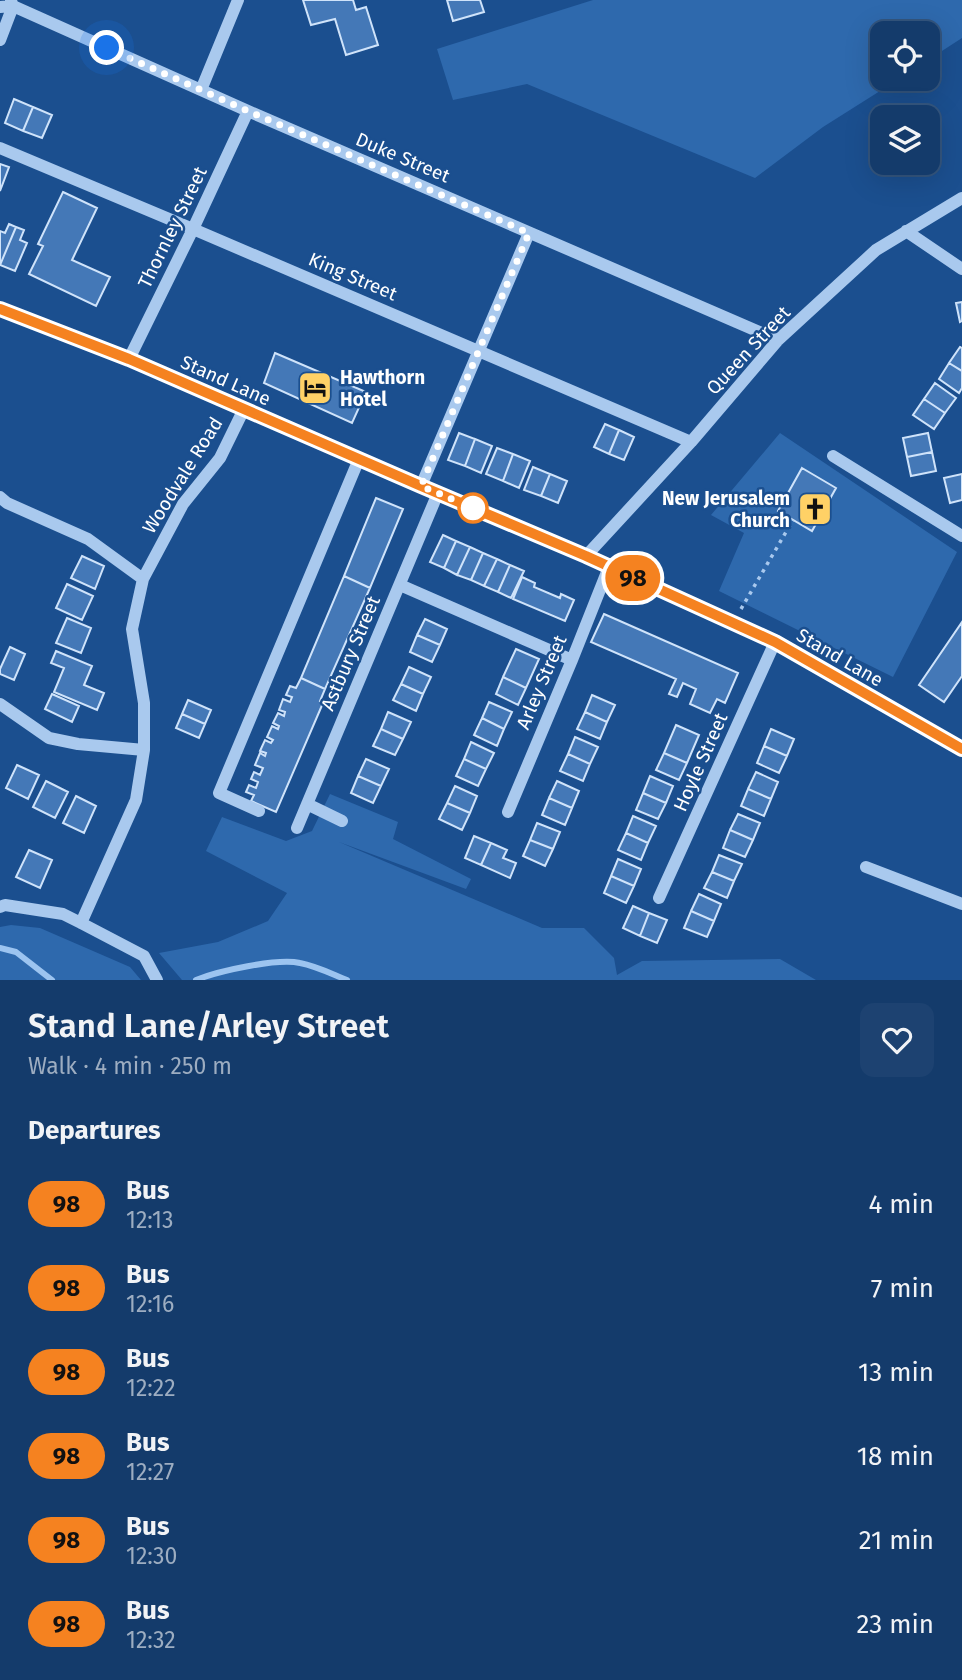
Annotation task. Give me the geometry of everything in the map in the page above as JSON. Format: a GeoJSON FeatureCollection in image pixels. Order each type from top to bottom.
{"type":"FeatureCollection","features":[{"type":"Feature","properties":{"kind":"street"},"geometry":{"type":"LineString","coordinates":[[201,90],[239,0]]}},
{"type":"Feature","properties":{"kind":"street"},"geometry":{"type":"LineString","coordinates":[[0,40],[8,4]]}},
{"type":"Feature","properties":{"kind":"street","name":"Duke Street"},"geometry":{"type":"LineString","coordinates":[[8,4],[778,340]]}},
{"type":"Feature","properties":{"kind":"street","name":"Thornley Street"},"geometry":{"type":"LineString","coordinates":[[129,359],[248,111]]}},
{"type":"Feature","properties":{"kind":"street","name":"King Street"},"geometry":{"type":"LineString","coordinates":[[0,148],[691,442]]}},
{"type":"Feature","properties":{"kind":"street","name":"Queen Street"},"geometry":{"type":"LineString","coordinates":[[586,556],[691,442],[778,340],[876,250],[962,198]]}},
{"type":"Feature","properties":{"kind":"street"},"geometry":{"type":"LineString","coordinates":[[906,231],[962,269]]}},
{"type":"Feature","properties":{"kind":"street"},"geometry":{"type":"LineString","coordinates":[[421,486],[529,233]]}},
{"type":"Feature","properties":{"kind":"street","name":"Stand Lane"},"geometry":{"type":"LineString","coordinates":[[0,309],[129,359],[586,556],[775,642],[962,748]]}},
{"type":"Feature","properties":{"kind":"street","name":"Woodvale Road"},"geometry":{"type":"LineString","coordinates":[[81,923],[136,800],[144,750],[144,703],[132,629],[144,579],[183,504],[220,458],[244,410]]}},
{"type":"Feature","properties":{"kind":"street"},"geometry":{"type":"LineString","coordinates":[[833,456],[962,536]]}},
{"type":"Feature","properties":{"kind":"street"},"geometry":{"type":"LineString","coordinates":[[259,811],[219,793],[359,459]]}},
{"type":"Feature","properties":{"kind":"street","name":"Astbury Street"},"geometry":{"type":"LineString","coordinates":[[297,828],[438,493]]}},
{"type":"Feature","properties":{"kind":"street"},"geometry":{"type":"LineString","coordinates":[[0,497],[7,503],[88,539],[144,579]]}},
{"type":"Feature","properties":{"kind":"street","name":"Arley Street"},"geometry":{"type":"LineString","coordinates":[[508,811],[609,567]]}},
{"type":"Feature","properties":{"kind":"street"},"geometry":{"type":"LineString","coordinates":[[400,585],[572,660]]}},
{"type":"Feature","properties":{"kind":"street","name":"Hoyle Street"},"geometry":{"type":"LineString","coordinates":[[659,898],[775,642]]}},
{"type":"Feature","properties":{"kind":"street"},"geometry":{"type":"LineString","coordinates":[[0,704],[49,738],[78,744],[144,750]]}},
{"type":"Feature","properties":{"kind":"street"},"geometry":{"type":"LineString","coordinates":[[307,804],[342,821]]}},
{"type":"Feature","properties":{"kind":"street"},"geometry":{"type":"LineString","coordinates":[[866,867],[962,904]]}},
{"type":"Feature","properties":{"kind":"street"},"geometry":{"type":"LineString","coordinates":[[0,907],[5,905],[62,914],[144,956],[157,980]]}},
{"type":"Feature","properties":{"kind":"path"},"geometry":{"type":"LineString","coordinates":[[733,623],[793,520]]}},
{"type":"Feature","properties":{"kind":"shaded area"},"geometry":{"type":"Polygon","coordinates":[[[593,0],[962,0],[962,38],[940,52],[940,21],[870,21],[870,91],[880,91],[823,127],[755,178],[527,84],[453,100],[437,49],[593,0]]]}},
{"type":"Feature","properties":{"kind":"shaded area"},"geometry":{"type":"Polygon","coordinates":[[[780,433],[957,552],[893,677],[719,591],[744,533],[711,515],[780,433]]]}},
{"type":"Feature","properties":{"kind":"shaded area"},"geometry":{"type":"Polygon","coordinates":[[[330,794],[398,822],[393,839],[471,879],[466,889],[339,842],[542,928],[584,928],[614,958],[617,975],[642,961],[780,959],[816,980],[182,980],[159,953],[218,942],[268,921],[287,893],[206,851],[222,817],[286,841],[312,831],[330,794]]]}},
{"type":"Feature","properties":{"kind":"shaded area"},"geometry":{"type":"Polygon","coordinates":[[[11,925],[40,928],[130,967],[141,980],[0,980],[0,927],[11,925]]]}},
{"type":"Feature","properties":{"kind":"building"},"geometry":{"type":"Polygon","coordinates":[[[303,0],[353,0],[356,10],[366,7],[378,45],[346,55],[335,19],[311,25],[303,0]]]}},
{"type":"Feature","properties":{"kind":"building"},"geometry":{"type":"Polygon","coordinates":[[[447,0],[480,0],[484,12],[453,21],[447,0]]]}},
{"type":"Feature","properties":{"kind":"building"},"geometry":{"type":"Polygon","coordinates":[[[14,99],[33,107],[23,131],[5,123],[14,99]]]}},
{"type":"Feature","properties":{"kind":"building"},"geometry":{"type":"Polygon","coordinates":[[[33,107],[52,115],[42,138],[23,131],[33,107]]]}},
{"type":"Feature","properties":{"kind":"building"},"geometry":{"type":"Polygon","coordinates":[[[0,164],[9,167],[0,191],[0,164]]]}},
{"type":"Feature","properties":{"kind":"building"},"geometry":{"type":"Polygon","coordinates":[[[63,192],[97,208],[72,260],[110,277],[96,306],[29,274],[43,246],[38,244],[63,192]]]}},
{"type":"Feature","properties":{"kind":"building"},"geometry":{"type":"Polygon","coordinates":[[[9,224],[16,227],[0,265],[0,231],[5,233],[9,224]]]}},
{"type":"Feature","properties":{"kind":"building"},"geometry":{"type":"Polygon","coordinates":[[[16,227],[24,230],[20,240],[27,243],[15,271],[0,265],[16,227]]]}},
{"type":"Feature","properties":{"kind":"building"},"geometry":{"type":"Polygon","coordinates":[[[962,302],[962,321],[960,322],[956,303],[962,302]]]}},
{"type":"Feature","properties":{"kind":"building"},"geometry":{"type":"Polygon","coordinates":[[[960,347],[962,348],[962,371],[949,363],[960,347]]]}},
{"type":"Feature","properties":{"kind":"building","name":"Hawthorn Hotel"},"geometry":{"type":"Polygon","coordinates":[[[275,353],[366,392],[352,423],[264,383],[275,353]]]}},
{"type":"Feature","properties":{"kind":"building"},"geometry":{"type":"Polygon","coordinates":[[[949,363],[962,371],[962,388],[959,393],[939,379],[949,363]]]}},
{"type":"Feature","properties":{"kind":"building"},"geometry":{"type":"Polygon","coordinates":[[[935,383],[956,398],[945,413],[924,399],[935,383]]]}},
{"type":"Feature","properties":{"kind":"building"},"geometry":{"type":"Polygon","coordinates":[[[924,399],[945,413],[934,429],[913,415],[924,399]]]}},
{"type":"Feature","properties":{"kind":"building"},"geometry":{"type":"Polygon","coordinates":[[[605,424],[619,430],[609,454],[594,447],[605,424]]]}},
{"type":"Feature","properties":{"kind":"building"},"geometry":{"type":"Polygon","coordinates":[[[619,430],[634,437],[624,460],[609,454],[619,430]]]}},
{"type":"Feature","properties":{"kind":"building"},"geometry":{"type":"Polygon","coordinates":[[[459,433],[475,439],[465,466],[448,460],[459,433]]]}},
{"type":"Feature","properties":{"kind":"building"},"geometry":{"type":"Polygon","coordinates":[[[928,433],[932,452],[907,457],[903,438],[928,433]]]}},
{"type":"Feature","properties":{"kind":"building"},"geometry":{"type":"Polygon","coordinates":[[[475,439],[492,446],[481,473],[465,466],[475,439]]]}},
{"type":"Feature","properties":{"kind":"building"},"geometry":{"type":"Polygon","coordinates":[[[497,448],[513,454],[503,481],[486,474],[497,448]]]}},
{"type":"Feature","properties":{"kind":"building"},"geometry":{"type":"Polygon","coordinates":[[[932,452],[936,471],[911,476],[907,457],[932,452]]]}},
{"type":"Feature","properties":{"kind":"building"},"geometry":{"type":"Polygon","coordinates":[[[513,454],[530,461],[519,488],[503,481],[513,454]]]}},
{"type":"Feature","properties":{"kind":"building"},"geometry":{"type":"Polygon","coordinates":[[[533,467],[550,474],[541,496],[524,490],[533,467]]]}},
{"type":"Feature","properties":{"kind":"building"},"geometry":{"type":"Polygon","coordinates":[[[802,468],[836,488],[812,531],[778,511],[802,468]]]}},
{"type":"Feature","properties":{"kind":"building"},"geometry":{"type":"Polygon","coordinates":[[[550,474],[567,481],[558,503],[541,496],[550,474]]]}},
{"type":"Feature","properties":{"kind":"building"},"geometry":{"type":"Polygon","coordinates":[[[962,474],[962,500],[950,503],[944,478],[962,474]]]}},
{"type":"Feature","properties":{"kind":"building"},"geometry":{"type":"Polygon","coordinates":[[[376,498],[403,509],[370,588],[344,576],[376,498]]]}},
{"type":"Feature","properties":{"kind":"building"},"geometry":{"type":"Polygon","coordinates":[[[443,535],[456,541],[444,568],[430,562],[443,535]]]}},
{"type":"Feature","properties":{"kind":"building"},"geometry":{"type":"Polygon","coordinates":[[[456,541],[470,547],[457,575],[444,568],[456,541]]]}},
{"type":"Feature","properties":{"kind":"building"},"geometry":{"type":"Polygon","coordinates":[[[470,547],[483,553],[471,580],[457,575],[470,547]]]}},
{"type":"Feature","properties":{"kind":"building"},"geometry":{"type":"Polygon","coordinates":[[[483,553],[497,559],[484,586],[471,580],[483,553]]]}},
{"type":"Feature","properties":{"kind":"building"},"geometry":{"type":"Polygon","coordinates":[[[82,556],[104,566],[95,589],[71,578],[82,556]]]}},
{"type":"Feature","properties":{"kind":"building"},"geometry":{"type":"Polygon","coordinates":[[[497,559],[510,565],[498,592],[484,586],[497,559]]]}},
{"type":"Feature","properties":{"kind":"building"},"geometry":{"type":"Polygon","coordinates":[[[510,565],[524,571],[511,598],[498,592],[510,565]]]}},
{"type":"Feature","properties":{"kind":"building"},"geometry":{"type":"Polygon","coordinates":[[[344,576],[370,588],[325,689],[301,678],[344,576]]]}},
{"type":"Feature","properties":{"kind":"building"},"geometry":{"type":"Polygon","coordinates":[[[522,577],[535,583],[534,587],[560,598],[561,594],[574,600],[565,621],[513,599],[522,577]]]}},
{"type":"Feature","properties":{"kind":"building"},"geometry":{"type":"Polygon","coordinates":[[[67,584],[93,596],[82,620],[56,608],[67,584]]]}},
{"type":"Feature","properties":{"kind":"building"},"geometry":{"type":"Polygon","coordinates":[[[604,614],[738,673],[725,703],[717,699],[710,713],[690,704],[696,689],[683,683],[677,697],[669,694],[676,679],[591,642],[604,614]]]}},
{"type":"Feature","properties":{"kind":"building"},"geometry":{"type":"Polygon","coordinates":[[[67,618],[91,628],[81,653],[56,643],[67,618]]]}},
{"type":"Feature","properties":{"kind":"building"},"geometry":{"type":"Polygon","coordinates":[[[425,619],[447,629],[440,645],[417,635],[425,619]]]}},
{"type":"Feature","properties":{"kind":"building"},"geometry":{"type":"Polygon","coordinates":[[[962,622],[962,676],[944,702],[919,685],[962,622]]]}},
{"type":"Feature","properties":{"kind":"building"},"geometry":{"type":"Polygon","coordinates":[[[417,635],[440,645],[432,662],[410,652],[417,635]]]}},
{"type":"Feature","properties":{"kind":"building"},"geometry":{"type":"Polygon","coordinates":[[[10,647],[25,654],[14,680],[0,674],[10,647]]]}},
{"type":"Feature","properties":{"kind":"building"},"geometry":{"type":"Polygon","coordinates":[[[516,649],[539,659],[526,688],[503,677],[516,649]]]}},
{"type":"Feature","properties":{"kind":"building"},"geometry":{"type":"Polygon","coordinates":[[[56,651],[92,666],[84,685],[104,693],[97,710],[54,692],[64,668],[51,663],[56,651]]]}},
{"type":"Feature","properties":{"kind":"building"},"geometry":{"type":"Polygon","coordinates":[[[409,667],[431,677],[423,694],[401,684],[409,667]]]}},
{"type":"Feature","properties":{"kind":"building"},"geometry":{"type":"Polygon","coordinates":[[[503,677],[526,688],[518,705],[496,694],[503,677]]]}},
{"type":"Feature","properties":{"kind":"building"},"geometry":{"type":"Polygon","coordinates":[[[301,678],[325,689],[320,701],[323,703],[276,812],[251,801],[254,795],[246,792],[249,785],[256,788],[258,782],[251,779],[254,772],[260,775],[263,768],[255,765],[260,753],[265,756],[266,753],[260,751],[265,740],[271,743],[273,740],[267,737],[272,726],[278,729],[279,726],[273,723],[278,713],[284,716],[285,712],[279,710],[283,699],[290,702],[292,697],[286,695],[290,686],[296,688],[301,678]]]}},
{"type":"Feature","properties":{"kind":"building"},"geometry":{"type":"Polygon","coordinates":[[[401,684],[423,694],[416,711],[393,700],[401,684]]]}},
{"type":"Feature","properties":{"kind":"building"},"geometry":{"type":"Polygon","coordinates":[[[52,694],[79,706],[72,722],[45,709],[52,694]]]}},
{"type":"Feature","properties":{"kind":"building"},"geometry":{"type":"Polygon","coordinates":[[[592,695],[615,705],[607,722],[585,712],[592,695]]]}},
{"type":"Feature","properties":{"kind":"building"},"geometry":{"type":"Polygon","coordinates":[[[188,700],[211,710],[205,724],[182,714],[188,700]]]}},
{"type":"Feature","properties":{"kind":"building"},"geometry":{"type":"Polygon","coordinates":[[[489,702],[512,712],[504,729],[482,718],[489,702]]]}},
{"type":"Feature","properties":{"kind":"building"},"geometry":{"type":"Polygon","coordinates":[[[388,712],[411,722],[403,739],[381,729],[388,712]]]}},
{"type":"Feature","properties":{"kind":"building"},"geometry":{"type":"Polygon","coordinates":[[[585,712],[607,722],[600,739],[577,729],[585,712]]]}},
{"type":"Feature","properties":{"kind":"building"},"geometry":{"type":"Polygon","coordinates":[[[182,714],[205,724],[199,738],[176,728],[182,714]]]}},
{"type":"Feature","properties":{"kind":"building"},"geometry":{"type":"Polygon","coordinates":[[[482,718],[504,729],[497,746],[474,735],[482,718]]]}},
{"type":"Feature","properties":{"kind":"building"},"geometry":{"type":"Polygon","coordinates":[[[676,725],[699,735],[687,763],[664,753],[676,725]]]}},
{"type":"Feature","properties":{"kind":"building"},"geometry":{"type":"Polygon","coordinates":[[[381,729],[403,739],[395,755],[373,746],[381,729]]]}},
{"type":"Feature","properties":{"kind":"building"},"geometry":{"type":"Polygon","coordinates":[[[771,729],[794,739],[787,756],[764,746],[771,729]]]}},
{"type":"Feature","properties":{"kind":"building"},"geometry":{"type":"Polygon","coordinates":[[[575,737],[598,747],[590,764],[568,754],[575,737]]]}},
{"type":"Feature","properties":{"kind":"building"},"geometry":{"type":"Polygon","coordinates":[[[471,742],[494,753],[486,769],[464,759],[471,742]]]}},
{"type":"Feature","properties":{"kind":"building"},"geometry":{"type":"Polygon","coordinates":[[[764,746],[787,756],[779,773],[757,763],[764,746]]]}},
{"type":"Feature","properties":{"kind":"building"},"geometry":{"type":"Polygon","coordinates":[[[664,753],[687,763],[679,780],[656,770],[664,753]]]}},
{"type":"Feature","properties":{"kind":"building"},"geometry":{"type":"Polygon","coordinates":[[[568,754],[590,764],[583,781],[560,771],[568,754]]]}},
{"type":"Feature","properties":{"kind":"building"},"geometry":{"type":"Polygon","coordinates":[[[366,759],[389,769],[381,786],[358,776],[366,759]]]}},
{"type":"Feature","properties":{"kind":"building"},"geometry":{"type":"Polygon","coordinates":[[[464,759],[486,769],[478,786],[456,776],[464,759]]]}},
{"type":"Feature","properties":{"kind":"building"},"geometry":{"type":"Polygon","coordinates":[[[17,765],[39,775],[28,799],[6,788],[17,765]]]}},
{"type":"Feature","properties":{"kind":"building"},"geometry":{"type":"Polygon","coordinates":[[[756,772],[778,782],[771,799],[748,789],[756,772]]]}},
{"type":"Feature","properties":{"kind":"building"},"geometry":{"type":"Polygon","coordinates":[[[358,776],[381,786],[373,803],[351,793],[358,776]]]}},
{"type":"Feature","properties":{"kind":"building"},"geometry":{"type":"Polygon","coordinates":[[[650,776],[673,786],[666,803],[643,793],[650,776]]]}},
{"type":"Feature","properties":{"kind":"building"},"geometry":{"type":"Polygon","coordinates":[[[46,781],[68,792],[55,818],[33,807],[46,781]]]}},
{"type":"Feature","properties":{"kind":"building"},"geometry":{"type":"Polygon","coordinates":[[[557,781],[579,791],[572,808],[549,798],[557,781]]]}},
{"type":"Feature","properties":{"kind":"building"},"geometry":{"type":"Polygon","coordinates":[[[455,786],[477,796],[470,813],[447,803],[455,786]]]}},
{"type":"Feature","properties":{"kind":"building"},"geometry":{"type":"Polygon","coordinates":[[[748,789],[771,799],[764,816],[741,806],[748,789]]]}},
{"type":"Feature","properties":{"kind":"building"},"geometry":{"type":"Polygon","coordinates":[[[643,793],[666,803],[658,819],[636,810],[643,793]]]}},
{"type":"Feature","properties":{"kind":"building"},"geometry":{"type":"Polygon","coordinates":[[[76,796],[96,806],[84,833],[63,823],[76,796]]]}},
{"type":"Feature","properties":{"kind":"building"},"geometry":{"type":"Polygon","coordinates":[[[549,798],[572,808],[565,825],[542,815],[549,798]]]}},
{"type":"Feature","properties":{"kind":"building"},"geometry":{"type":"Polygon","coordinates":[[[447,803],[470,813],[462,830],[439,819],[447,803]]]}},
{"type":"Feature","properties":{"kind":"building"},"geometry":{"type":"Polygon","coordinates":[[[738,814],[760,823],[753,840],[730,830],[738,814]]]}},
{"type":"Feature","properties":{"kind":"building"},"geometry":{"type":"Polygon","coordinates":[[[633,816],[656,826],[648,843],[626,833],[633,816]]]}},
{"type":"Feature","properties":{"kind":"building"},"geometry":{"type":"Polygon","coordinates":[[[537,823],[560,832],[553,849],[530,840],[537,823]]]}},
{"type":"Feature","properties":{"kind":"building"},"geometry":{"type":"Polygon","coordinates":[[[730,830],[753,840],[745,857],[723,848],[730,830]]]}},
{"type":"Feature","properties":{"kind":"building"},"geometry":{"type":"Polygon","coordinates":[[[626,833],[648,843],[641,860],[618,850],[626,833]]]}},
{"type":"Feature","properties":{"kind":"building"},"geometry":{"type":"Polygon","coordinates":[[[474,836],[491,843],[481,865],[465,858],[474,836]]]}},
{"type":"Feature","properties":{"kind":"building"},"geometry":{"type":"Polygon","coordinates":[[[530,840],[553,849],[545,866],[523,856],[530,840]]]}},
{"type":"Feature","properties":{"kind":"building"},"geometry":{"type":"Polygon","coordinates":[[[491,843],[507,850],[503,858],[516,863],[510,878],[481,865],[491,843]]]}},
{"type":"Feature","properties":{"kind":"building"},"geometry":{"type":"Polygon","coordinates":[[[29,850],[52,860],[40,888],[16,877],[29,850]]]}},
{"type":"Feature","properties":{"kind":"building"},"geometry":{"type":"Polygon","coordinates":[[[719,855],[742,864],[734,881],[712,872],[719,855]]]}},
{"type":"Feature","properties":{"kind":"building"},"geometry":{"type":"Polygon","coordinates":[[[618,859],[641,869],[634,886],[611,876],[618,859]]]}},
{"type":"Feature","properties":{"kind":"building"},"geometry":{"type":"Polygon","coordinates":[[[712,872],[734,881],[727,898],[704,888],[712,872]]]}},
{"type":"Feature","properties":{"kind":"building"},"geometry":{"type":"Polygon","coordinates":[[[611,876],[634,886],[626,903],[604,893],[611,876]]]}},
{"type":"Feature","properties":{"kind":"building"},"geometry":{"type":"Polygon","coordinates":[[[699,894],[721,904],[714,921],[691,911],[699,894]]]}},
{"type":"Feature","properties":{"kind":"building"},"geometry":{"type":"Polygon","coordinates":[[[633,906],[649,913],[640,936],[623,928],[633,906]]]}},
{"type":"Feature","properties":{"kind":"building"},"geometry":{"type":"Polygon","coordinates":[[[691,911],[714,921],[707,937],[684,928],[691,911]]]}},
{"type":"Feature","properties":{"kind":"building"},"geometry":{"type":"Polygon","coordinates":[[[649,913],[667,920],[657,943],[640,936],[649,913]]]}},
{"type":"Feature","properties":{"kind":"waterway"},"geometry":{"type":"LineString","coordinates":[[0,948],[16,952],[52,980]]}},
{"type":"Feature","properties":{"kind":"waterway"},"geometry":{"type":"LineString","coordinates":[[196,980],[248,966],[277,962],[312,966],[347,980]]}},
{"type":"Feature","properties":{"kind":"bus line","name":"98"},"geometry":{"type":"LineString","coordinates":[[0,309],[129,359],[586,556],[775,642],[962,749]]}},
{"type":"Feature","properties":{"kind":"place","name":"Hawthorn Hotel"},"geometry":{"type":"Point","coordinates":[315,388]}},
{"type":"Feature","properties":{"kind":"place","name":"New Jerusalem Church"},"geometry":{"type":"Point","coordinates":[815,509]}},
{"type":"Feature","properties":{"kind":"route"},"geometry":{"type":"LineString","coordinates":[[107,48],[529,233],[421,486],[473,508]]}}]}
